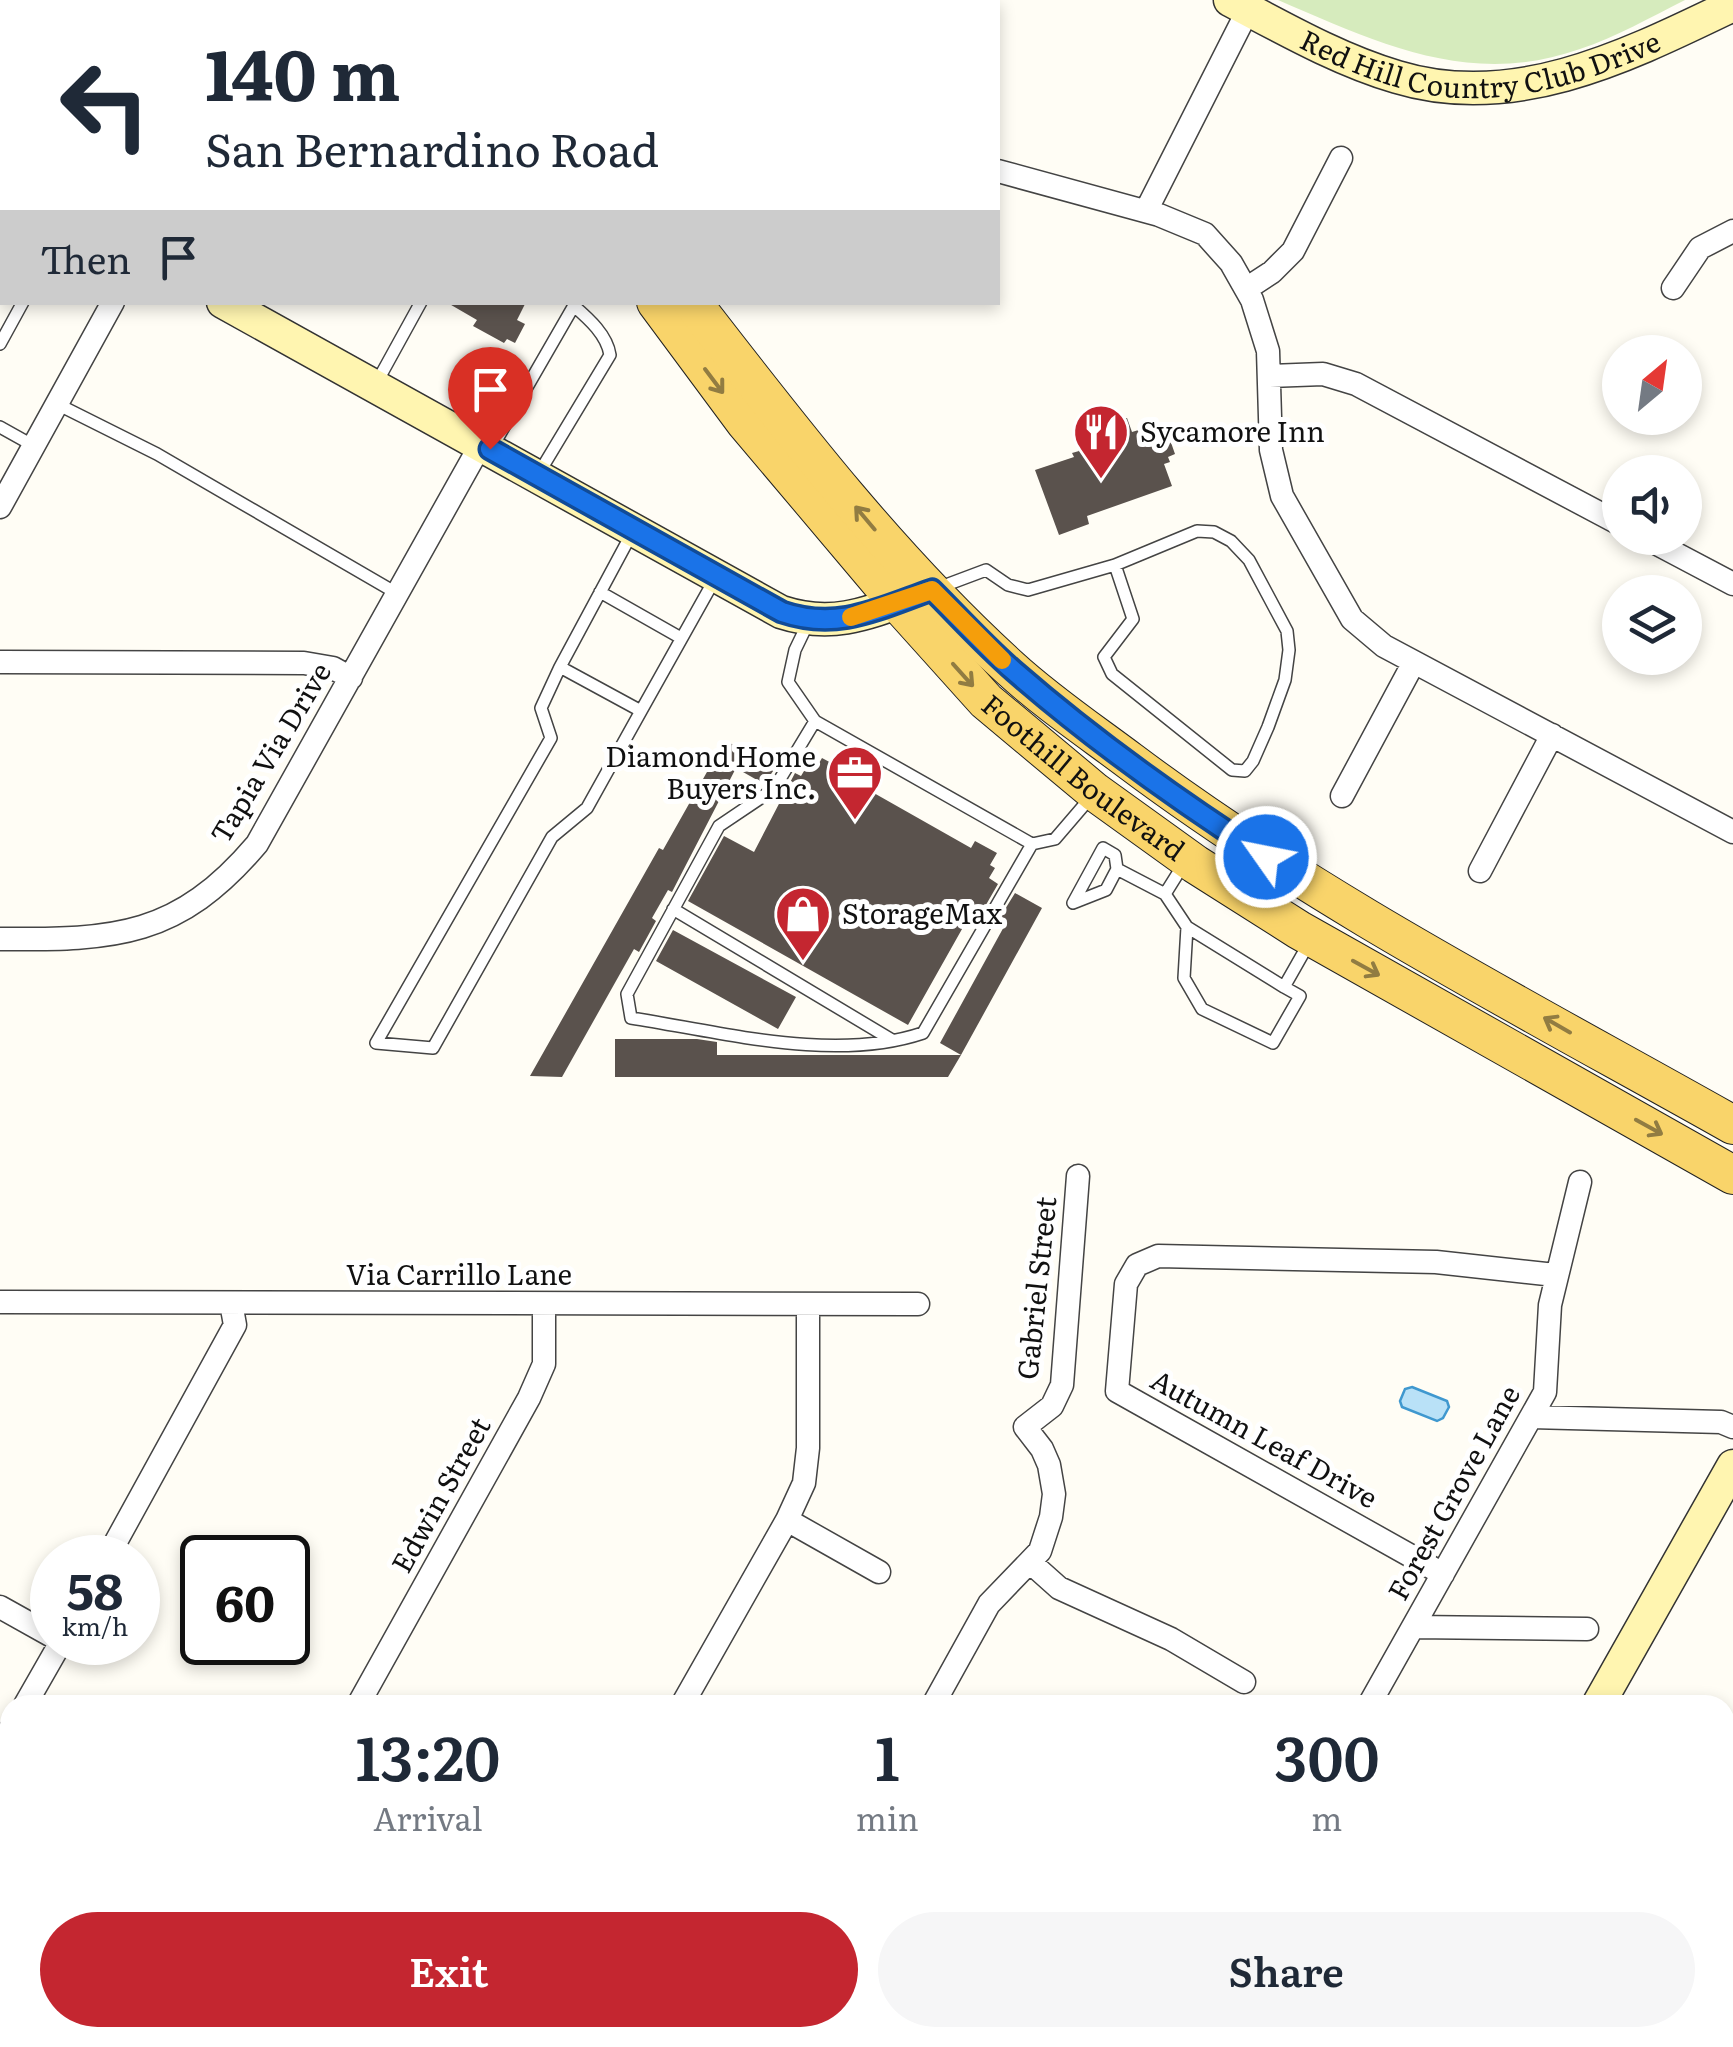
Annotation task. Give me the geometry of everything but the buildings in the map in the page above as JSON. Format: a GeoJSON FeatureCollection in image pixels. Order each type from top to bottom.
{"type":"FeatureCollection","features":[{"type":"Feature","properties":{"kind":"main road","name":"Foothill Boulevard"},"geometry":{"type":"LineString","coordinates":[[658,305],[745,422],[914,596],[1084,728],[1234,836],[1332,898],[1733,1125]]}},
{"type":"Feature","properties":{"kind":"main road","name":"Foothill Boulevard"},"geometry":{"type":"LineString","coordinates":[[694,305],[789,428],[885,541],[914,596],[986,701],[1094,792],[1187,858],[1312,938],[1733,1175]]}},
{"type":"Feature","properties":{"kind":"street","name":"Red Hill Country Club Drive"},"geometry":{"type":"LineString","coordinates":[[1239,5],[1360,64],[1399,78],[1484,90],[1574,74],[1733,5]]}},
{"type":"Feature","properties":{"kind":"street"},"geometry":{"type":"LineString","coordinates":[[1146,212],[1239,5]]}},
{"type":"Feature","properties":{"kind":"street"},"geometry":{"type":"LineString","coordinates":[[1246,290],[1293,251],[1341,158]]}},
{"type":"Feature","properties":{"kind":"street"},"geometry":{"type":"LineString","coordinates":[[1000,173],[1146,212],[1205,234],[1231,263],[1246,290],[1268,351],[1271,450],[1282,496],[1352,619],[1384,646],[1733,832]]}},
{"type":"Feature","properties":{"kind":"street"},"geometry":{"type":"LineString","coordinates":[[1672,288],[1700,248],[1733,231]]}},
{"type":"Feature","properties":{"kind":"street"},"geometry":{"type":"LineString","coordinates":[[0,507],[111,305]]}},
{"type":"Feature","properties":{"kind":"street"},"geometry":{"type":"LineString","coordinates":[[228,305],[782,612],[810,621],[854,617],[914,596]]}},
{"type":"Feature","properties":{"kind":"street"},"geometry":{"type":"LineString","coordinates":[[1269,376],[1324,374],[1356,384],[1602,514]]}},
{"type":"Feature","properties":{"kind":"street","name":"Tapia Via Drive"},"geometry":{"type":"LineString","coordinates":[[0,939],[80,940],[130,932],[172,917],[212,892],[258,844],[398,594],[486,447]]}},
{"type":"Feature","properties":{"kind":"street"},"geometry":{"type":"LineString","coordinates":[[1678,555],[1733,584]]}},
{"type":"Feature","properties":{"kind":"street"},"geometry":{"type":"LineString","coordinates":[[0,662],[304,662],[333,668],[351,678]]}},
{"type":"Feature","properties":{"kind":"street"},"geometry":{"type":"LineString","coordinates":[[1342,796],[1414,662]]}},
{"type":"Feature","properties":{"kind":"street"},"geometry":{"type":"LineString","coordinates":[[1480,872],[1552,735]]}},
{"type":"Feature","properties":{"kind":"street","name":"Gabriel Street"},"geometry":{"type":"LineString","coordinates":[[942,1695],[989,1604],[1040,1551],[1052,1518],[1054,1494],[1049,1465],[1025,1427],[1052,1406],[1062,1385],[1078,1176]]}},
{"type":"Feature","properties":{"kind":"street","name":"Forest Grove Lane"},"geometry":{"type":"LineString","coordinates":[[1376,1695],[1545,1392],[1555,1275],[1580,1182]]}},
{"type":"Feature","properties":{"kind":"street","name":"Autumn Leaf Drive"},"geometry":{"type":"LineString","coordinates":[[1443,1574],[1117,1391],[1126,1284],[1138,1265],[1158,1256],[1416,1261],[1518,1268],[1555,1275]]}},
{"type":"Feature","properties":{"kind":"street","name":"Via Carrillo Lane"},"geometry":{"type":"LineString","coordinates":[[0,1302],[918,1304]]}},
{"type":"Feature","properties":{"kind":"street"},"geometry":{"type":"LineString","coordinates":[[121,1535],[235,1325],[231,1303]]}},
{"type":"Feature","properties":{"kind":"street"},"geometry":{"type":"LineString","coordinates":[[688,1695],[804,1483],[808,1448],[808,1305]]}},
{"type":"Feature","properties":{"kind":"street","name":"Edwin Street"},"geometry":{"type":"LineString","coordinates":[[364,1695],[529,1398],[544,1364],[544,1306]]}},
{"type":"Feature","properties":{"kind":"street"},"geometry":{"type":"LineString","coordinates":[[1531,1418],[1721,1422],[1733,1427]]}},
{"type":"Feature","properties":{"kind":"street"},"geometry":{"type":"LineString","coordinates":[[1604,1695],[1733,1466]]}},
{"type":"Feature","properties":{"kind":"street"},"geometry":{"type":"LineString","coordinates":[[786,1520],[879,1572]]}},
{"type":"Feature","properties":{"kind":"street"},"geometry":{"type":"LineString","coordinates":[[1030,1563],[1060,1588],[1170,1639],[1244,1682]]}},
{"type":"Feature","properties":{"kind":"street"},"geometry":{"type":"LineString","coordinates":[[0,1608],[30,1624]]}},
{"type":"Feature","properties":{"kind":"street"},"geometry":{"type":"LineString","coordinates":[[1413,1627],[1587,1629]]}},
{"type":"Feature","properties":{"kind":"street"},"geometry":{"type":"LineString","coordinates":[[31,1695],[48,1665]]}},
{"type":"Feature","properties":{"kind":"lane"},"geometry":{"type":"LineString","coordinates":[[0,344],[21,305]]}},
{"type":"Feature","properties":{"kind":"lane"},"geometry":{"type":"LineString","coordinates":[[375,386],[419,305]]}},
{"type":"Feature","properties":{"kind":"lane"},"geometry":{"type":"LineString","coordinates":[[486,447],[574,305]]}},
{"type":"Feature","properties":{"kind":"lane"},"geometry":{"type":"LineString","coordinates":[[537,475],[610,356],[609,346],[576,305]]}},
{"type":"Feature","properties":{"kind":"lane"},"geometry":{"type":"LineString","coordinates":[[57,404],[157,454],[398,594]]}},
{"type":"Feature","properties":{"kind":"lane"},"geometry":{"type":"LineString","coordinates":[[0,427],[34,446]]}},
{"type":"Feature","properties":{"kind":"lane"},"geometry":{"type":"LineString","coordinates":[[634,529],[541,708],[551,738],[376,1043],[433,1048],[552,837],[587,808],[716,576]]}},
{"type":"Feature","properties":{"kind":"lane"},"geometry":{"type":"LineString","coordinates":[[914,596],[986,570],[1008,585],[1028,590],[1115,565],[1197,531],[1214,532],[1231,540],[1249,560],[1286,632],[1289,650],[1285,680],[1268,727],[1244,772],[1232,770],[1112,674],[1104,657],[1132,619],[1115,565]]}},
{"type":"Feature","properties":{"kind":"lane"},"geometry":{"type":"LineString","coordinates":[[600,592],[682,638]]}},
{"type":"Feature","properties":{"kind":"lane"},"geometry":{"type":"LineString","coordinates":[[810,621],[795,650],[788,682],[815,721],[1032,844],[1055,839],[1065,831],[1094,792]]}},
{"type":"Feature","properties":{"kind":"lane"},"geometry":{"type":"LineString","coordinates":[[560,666],[641,711]]}},
{"type":"Feature","properties":{"kind":"lane"},"geometry":{"type":"LineString","coordinates":[[815,721],[774,789],[720,826],[627,994],[631,1018],[796,1044],[896,1042],[924,1033],[1032,844]]}},
{"type":"Feature","properties":{"kind":"lane"},"geometry":{"type":"LineString","coordinates":[[1118,869],[1106,890],[1073,902],[1103,848],[1115,855],[1118,869],[1165,894],[1187,928],[1300,996],[1273,1043],[1202,1008],[1184,978],[1187,928]]}},
{"type":"Feature","properties":{"kind":"lane"},"geometry":{"type":"LineString","coordinates":[[1165,894],[1187,858]]}},
{"type":"Feature","properties":{"kind":"lane"},"geometry":{"type":"LineString","coordinates":[[673,909],[896,1042]]}},
{"type":"Feature","properties":{"kind":"lane"},"geometry":{"type":"LineString","coordinates":[[1284,987],[1312,938]]}},
{"type":"Feature","properties":{"kind":"green space"},"geometry":{"type":"Polygon","coordinates":[[[1278,0],[1685,0],[1580,49],[1540,60],[1500,64],[1462,62],[1388,45],[1278,0]]]}},
{"type":"Feature","properties":{"kind":"water"},"geometry":{"type":"Polygon","coordinates":[[[1412,1387],[1447,1401],[1449,1407],[1443,1418],[1437,1421],[1402,1407],[1405,1389],[1412,1387]]]}},
{"type":"Feature","properties":{"kind":"slow traffic"},"geometry":{"type":"LineString","coordinates":[[851,617],[932,590],[1002,660]]}},
{"type":"Feature","properties":{"kind":"place","name":"Sycamore Inn"},"geometry":{"type":"Point","coordinates":[1101,481]}},
{"type":"Feature","properties":{"kind":"place","name":"Diamond Home Buyers Inc."},"geometry":{"type":"Point","coordinates":[855,822]}},
{"type":"Feature","properties":{"kind":"place","name":"StorageMax"},"geometry":{"type":"Point","coordinates":[803,963]}},
{"type":"Feature","properties":{"kind":"route"},"geometry":{"type":"LineString","coordinates":[[490,449],[782,612],[810,621],[854,617],[932,590],[1012,669],[1084,728],[1266,857]]}}]}
